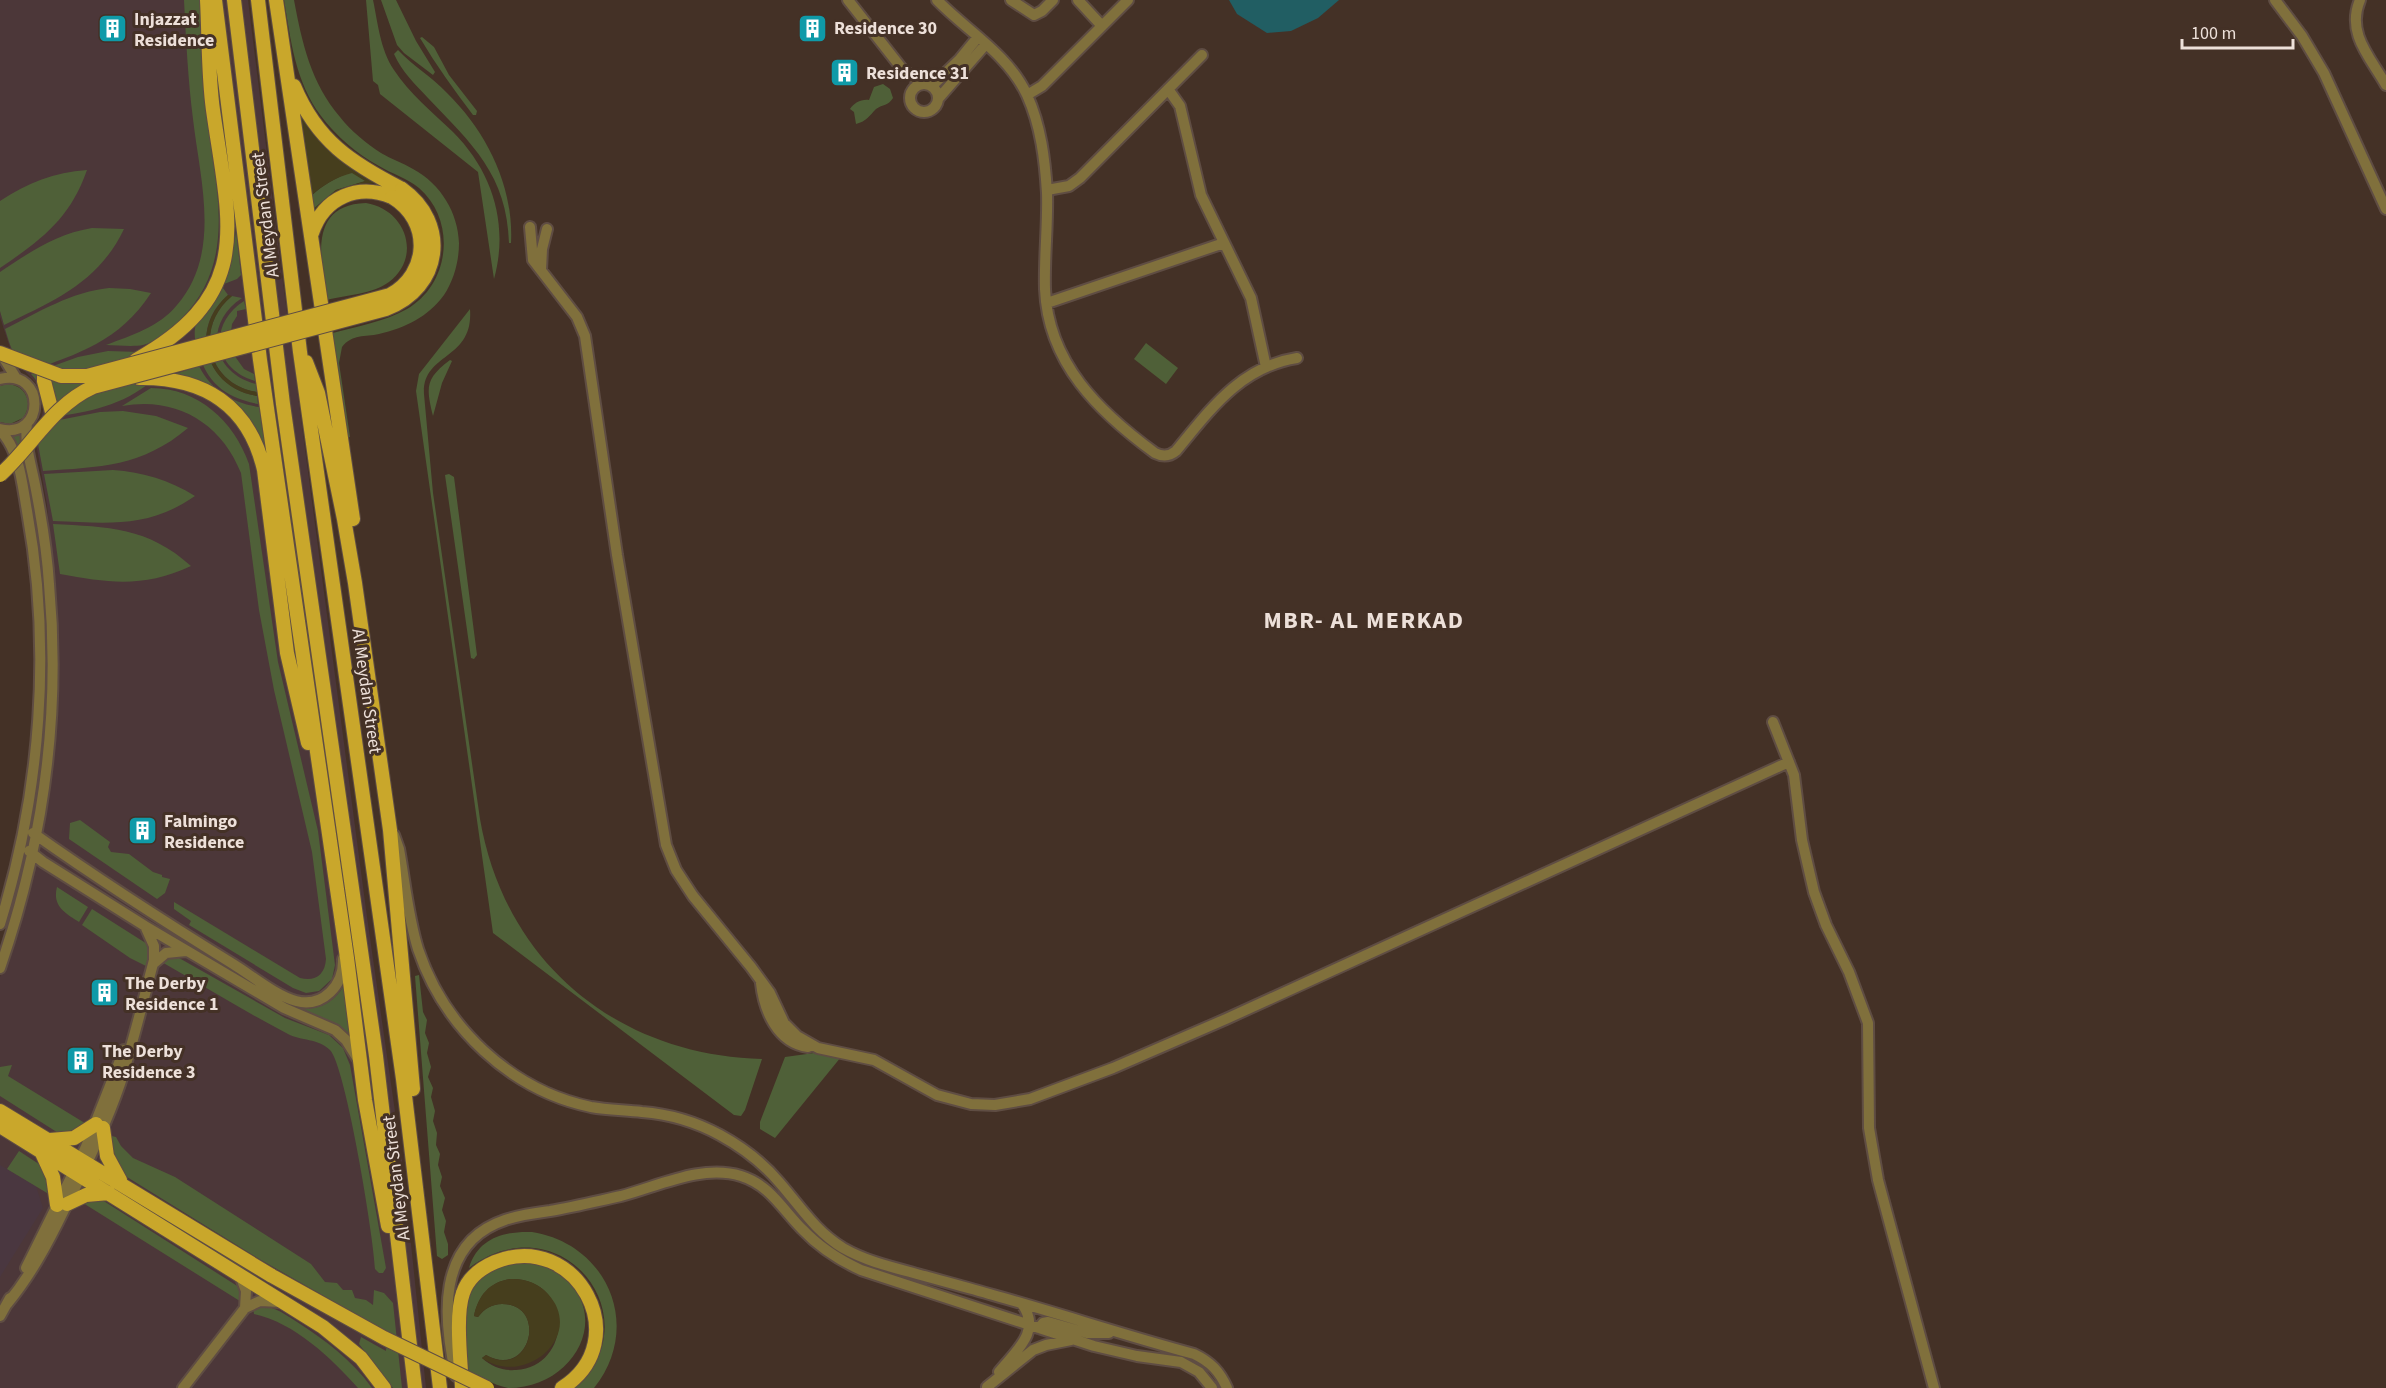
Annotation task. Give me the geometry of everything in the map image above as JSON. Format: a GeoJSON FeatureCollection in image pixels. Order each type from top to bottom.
{"type":"FeatureCollection","features":[{"type":"Feature","properties":{"kind":"main road"},"geometry":{"type":"LineString","coordinates":[[124,372],[177,334],[194,318],[218,279],[227,246],[229,224],[211,90],[207,0]]}},
{"type":"Feature","properties":{"kind":"main road"},"geometry":{"type":"LineString","coordinates":[[215,0],[260,360],[369,1122],[395,1271],[407,1325]]}},
{"type":"Feature","properties":{"kind":"main road","name":"Al Meydan Street"},"geometry":{"type":"LineString","coordinates":[[234,0],[276,350],[360,937],[415,1388]]}},
{"type":"Feature","properties":{"kind":"main road","name":"Al Meydan Street"},"geometry":{"type":"LineString","coordinates":[[258,0],[300,352],[392,997],[441,1388]]}},
{"type":"Feature","properties":{"kind":"main road"},"geometry":{"type":"LineString","coordinates":[[276,0],[359,557],[359,570],[355,583]]}},
{"type":"Feature","properties":{"kind":"main road"},"geometry":{"type":"LineString","coordinates":[[0,475],[64,404],[85,390],[124,372],[383,298],[396,292],[407,283],[420,258],[422,243],[413,216],[397,193],[332,144],[309,114],[286,67]]}},
{"type":"Feature","properties":{"kind":"main road"},"geometry":{"type":"LineString","coordinates":[[311,235],[325,209],[343,196],[364,191],[397,193]]}},
{"type":"Feature","properties":{"kind":"main road"},"geometry":{"type":"LineString","coordinates":[[0,352],[61,376],[78,377],[124,372],[188,383],[207,391],[231,408],[250,432],[259,451],[264,470],[290,673],[323,792]]}},
{"type":"Feature","properties":{"kind":"main road"},"geometry":{"type":"LineString","coordinates":[[300,352],[309,367],[318,393],[344,519],[390,830],[416,1128],[414,1175]]}},
{"type":"Feature","properties":{"kind":"main road"},"geometry":{"type":"LineString","coordinates":[[44,370],[44,381],[53,416]]}},
{"type":"Feature","properties":{"kind":"main road"},"geometry":{"type":"LineString","coordinates":[[0,1111],[44,1144],[81,1167],[123,1184],[272,1276],[384,1338],[487,1388]]}},
{"type":"Feature","properties":{"kind":"main road"},"geometry":{"type":"LineString","coordinates":[[0,1126],[44,1144],[74,1138],[100,1126],[110,1164],[123,1184]]}},
{"type":"Feature","properties":{"kind":"main road"},"geometry":{"type":"LineString","coordinates":[[44,1144],[62,1205],[86,1195],[109,1193]]}},
{"type":"Feature","properties":{"kind":"main road"},"geometry":{"type":"LineString","coordinates":[[81,1167],[109,1193],[343,1341],[361,1358],[384,1388]]}},
{"type":"Feature","properties":{"kind":"main road"},"geometry":{"type":"LineString","coordinates":[[460,1388],[460,1310],[465,1288],[474,1276],[494,1263],[509,1258],[533,1257],[557,1264],[571,1274],[587,1294],[594,1310],[596,1326],[592,1352],[579,1374],[562,1388]]}},
{"type":"Feature","properties":{"kind":"street"},"geometry":{"type":"LineString","coordinates":[[848,0],[903,70],[937,92],[938,99]]}},
{"type":"Feature","properties":{"kind":"street"},"geometry":{"type":"LineString","coordinates":[[937,0],[1005,61],[1027,95],[1041,139],[1047,190],[1047,303],[1058,348],[1077,381],[1109,417],[1159,455],[1170,455],[1176,451],[1223,395],[1250,375],[1266,367],[1297,358]]}},
{"type":"Feature","properties":{"kind":"street"},"geometry":{"type":"LineString","coordinates":[[1011,0],[1034,15],[1053,0]]}},
{"type":"Feature","properties":{"kind":"street"},"geometry":{"type":"LineString","coordinates":[[1078,0],[1102,26]]}},
{"type":"Feature","properties":{"kind":"street"},"geometry":{"type":"LineString","coordinates":[[1027,95],[1042,86],[1128,0]]}},
{"type":"Feature","properties":{"kind":"street"},"geometry":{"type":"LineString","coordinates":[[2275,0],[2302,36],[2324,73],[2386,210]]}},
{"type":"Feature","properties":{"kind":"street"},"geometry":{"type":"LineString","coordinates":[[2360,0],[2355,11],[2356,33],[2386,85]]}},
{"type":"Feature","properties":{"kind":"street"},"geometry":{"type":"LineString","coordinates":[[903,70],[913,106],[923,112],[933,108],[963,63],[982,41]]}},
{"type":"Feature","properties":{"kind":"street"},"geometry":{"type":"LineString","coordinates":[[1047,190],[1069,186],[1080,178],[1202,55]]}},
{"type":"Feature","properties":{"kind":"street"},"geometry":{"type":"LineString","coordinates":[[910,95],[916,86],[928,85],[963,63]]}},
{"type":"Feature","properties":{"kind":"street"},"geometry":{"type":"LineString","coordinates":[[1168,89],[1180,106],[1197,184],[1251,298],[1266,367]]}},
{"type":"Feature","properties":{"kind":"street"},"geometry":{"type":"LineString","coordinates":[[530,227],[532,256],[577,317],[585,336],[617,555],[666,845],[676,870],[693,896],[770,993],[780,1017],[790,1030],[818,1048],[873,1060],[926,1091],[960,1102],[995,1105],[1030,1099],[1104,1072],[1226,1019],[1789,762]]}},
{"type":"Feature","properties":{"kind":"street"},"geometry":{"type":"LineString","coordinates":[[541,270],[542,249],[548,229]]}},
{"type":"Feature","properties":{"kind":"street"},"geometry":{"type":"LineString","coordinates":[[1047,303],[1224,243]]}},
{"type":"Feature","properties":{"kind":"street"},"geometry":{"type":"LineString","coordinates":[[0,352],[16,378],[29,387],[34,397],[33,414],[27,423],[14,430],[0,430]]}},
{"type":"Feature","properties":{"kind":"street"},"geometry":{"type":"LineString","coordinates":[[0,379],[16,378]]}},
{"type":"Feature","properties":{"kind":"street"},"geometry":{"type":"LineString","coordinates":[[0,968],[37,836],[50,738],[53,644],[46,550],[27,452],[27,423]]}},
{"type":"Feature","properties":{"kind":"street"},"geometry":{"type":"LineString","coordinates":[[0,430],[11,445],[16,458],[29,522],[37,590],[40,694],[35,755],[24,827],[0,924]]}},
{"type":"Feature","properties":{"kind":"street"},"geometry":{"type":"LineString","coordinates":[[1773,722],[1796,782],[1802,840],[1814,892],[1826,925],[1849,972],[1868,1023],[1868,1095],[1872,1148],[1878,1180],[1934,1388]]}},
{"type":"Feature","properties":{"kind":"street"},"geometry":{"type":"LineString","coordinates":[[24,827],[180,932],[294,1000],[305,1002],[321,998],[338,984],[343,968],[342,923]]}},
{"type":"Feature","properties":{"kind":"street"},"geometry":{"type":"LineString","coordinates":[[390,830],[399,849],[415,937],[429,977],[447,1010],[463,1030],[505,1068],[540,1089],[576,1103],[603,1109],[662,1115],[707,1129],[736,1145],[758,1161],[781,1185],[813,1225],[850,1252],[881,1264],[1201,1358],[1218,1371],[1227,1388]]}},
{"type":"Feature","properties":{"kind":"street"},"geometry":{"type":"LineString","coordinates":[[21,844],[33,854],[186,951],[284,1008],[335,1030],[346,1040],[361,1064]]}},
{"type":"Feature","properties":{"kind":"street"},"geometry":{"type":"LineString","coordinates":[[0,1316],[40,1256],[100,1126],[140,1011],[153,964],[154,946],[145,926]]}},
{"type":"Feature","properties":{"kind":"street"},"geometry":{"type":"LineString","coordinates":[[153,964],[166,953],[186,951]]}},
{"type":"Feature","properties":{"kind":"street"},"geometry":{"type":"LineString","coordinates":[[460,1388],[449,1335],[447,1293],[454,1267],[463,1251],[475,1237],[506,1219],[609,1198],[703,1173],[731,1174],[757,1183],[772,1194],[800,1228],[819,1244],[839,1259],[861,1270],[1074,1339],[1123,1353],[1181,1362],[1199,1372],[1212,1388]]}},
{"type":"Feature","properties":{"kind":"street"},"geometry":{"type":"LineString","coordinates":[[240,1275],[246,1291],[245,1308]]}},
{"type":"Feature","properties":{"kind":"street"},"geometry":{"type":"LineString","coordinates":[[183,1388],[245,1308],[266,1301],[286,1304]]}},
{"type":"Feature","properties":{"kind":"street"},"geometry":{"type":"LineString","coordinates":[[1022,1304],[1035,1326]]}},
{"type":"Feature","properties":{"kind":"street"},"geometry":{"type":"LineString","coordinates":[[986,1387],[1035,1326],[1048,1322],[1087,1333],[1115,1332]]}},
{"type":"Feature","properties":{"kind":"street"},"geometry":{"type":"LineString","coordinates":[[986,1387],[1033,1350],[1052,1343],[1074,1339]]}},
{"type":"Feature","properties":{"kind":"shaded area"},"geometry":{"type":"Polygon","coordinates":[[[0,0],[248,0],[367,917],[403,1167],[426,1388],[0,1388],[0,977],[11,943],[51,766],[59,676],[58,629],[47,505],[36,443],[44,406],[42,395],[35,382],[14,360],[0,317],[0,0]]]}},
{"type":"Feature","properties":{"kind":"shaded area"},"geometry":{"type":"Polygon","coordinates":[[[0,1165],[36,1186],[43,1208],[0,1277],[0,1165]]]}},
{"type":"Feature","properties":{"kind":"green space"},"geometry":{"type":"Polygon","coordinates":[[[184,0],[200,0],[204,86],[218,195],[217,248],[211,273],[199,296],[173,327],[143,345],[106,345],[144,330],[170,313],[191,285],[199,263],[204,239],[203,191],[190,89],[184,0]]]}},
{"type":"Feature","properties":{"kind":"green space"},"geometry":{"type":"Polygon","coordinates":[[[284,0],[294,0],[309,62],[330,104],[344,122],[364,141],[381,153],[423,175],[440,191],[451,210],[458,232],[459,250],[451,283],[431,310],[407,325],[379,334],[354,338],[342,347],[339,363],[350,437],[346,438],[329,334],[389,317],[407,309],[421,298],[432,284],[440,268],[443,234],[439,217],[431,202],[419,188],[410,181],[384,169],[347,144],[312,103],[295,60],[284,0]]]}},
{"type":"Feature","properties":{"kind":"green space"},"geometry":{"type":"Polygon","coordinates":[[[366,0],[373,0],[383,45],[394,70],[414,95],[467,148],[488,182],[498,219],[500,239],[494,279],[478,172],[380,94],[378,85],[373,81],[366,0]]]}},
{"type":"Feature","properties":{"kind":"green space"},"geometry":{"type":"Polygon","coordinates":[[[381,0],[396,0],[416,41],[435,72],[433,75],[397,45],[381,0]]]}},
{"type":"Feature","properties":{"kind":"green space"},"geometry":{"type":"Polygon","coordinates":[[[422,37],[434,47],[449,75],[477,111],[476,115],[473,115],[445,77],[420,38],[422,37]]]}},
{"type":"Feature","properties":{"kind":"green space"},"geometry":{"type":"Polygon","coordinates":[[[398,50],[447,93],[461,108],[486,143],[503,181],[508,201],[511,243],[509,243],[502,198],[494,179],[459,130],[405,72],[394,54],[398,50]]]}},
{"type":"Feature","properties":{"kind":"green space"},"geometry":{"type":"Polygon","coordinates":[[[883,84],[890,89],[893,98],[891,101],[856,124],[854,112],[850,109],[858,102],[869,100],[874,87],[883,84]]]}},
{"type":"Feature","properties":{"kind":"green space"},"geometry":{"type":"Polygon","coordinates":[[[87,170],[72,202],[63,215],[41,238],[0,268],[0,201],[42,180],[63,173],[87,170]]]}},
{"type":"Feature","properties":{"kind":"green space"},"geometry":{"type":"Polygon","coordinates":[[[352,172],[366,181],[336,190],[313,210],[311,196],[330,182],[352,172]]]}},
{"type":"Feature","properties":{"kind":"green space"},"geometry":{"type":"Polygon","coordinates":[[[366,203],[380,207],[391,214],[399,224],[405,235],[407,247],[405,260],[399,271],[383,286],[367,292],[327,300],[321,253],[326,224],[334,214],[347,206],[366,203]]]}},
{"type":"Feature","properties":{"kind":"green space"},"geometry":{"type":"Polygon","coordinates":[[[92,228],[124,229],[113,248],[88,277],[58,298],[4,325],[0,311],[0,272],[55,239],[92,228]]]}},
{"type":"Feature","properties":{"kind":"green space"},"geometry":{"type":"Polygon","coordinates":[[[236,230],[241,275],[224,284],[223,288],[228,295],[216,309],[208,324],[206,340],[208,355],[225,382],[239,391],[257,396],[258,404],[236,397],[218,387],[201,361],[195,339],[197,322],[211,301],[225,272],[236,230]]]}},
{"type":"Feature","properties":{"kind":"green space"},"geometry":{"type":"Polygon","coordinates":[[[109,288],[151,293],[139,310],[111,335],[97,344],[28,372],[23,368],[13,352],[5,329],[68,298],[109,288]]]}},
{"type":"Feature","properties":{"kind":"green space"},"geometry":{"type":"Polygon","coordinates":[[[232,296],[242,298],[221,320],[217,333],[218,346],[222,359],[229,369],[241,378],[256,384],[257,392],[240,387],[227,378],[217,366],[212,353],[210,338],[213,323],[220,309],[232,296]]]}},
{"type":"Feature","properties":{"kind":"green space"},"geometry":{"type":"Polygon","coordinates":[[[244,301],[246,309],[237,311],[232,324],[229,348],[244,369],[254,374],[255,381],[230,367],[220,345],[225,322],[232,311],[244,301]]]}},
{"type":"Feature","properties":{"kind":"green space"},"geometry":{"type":"Polygon","coordinates":[[[470,309],[469,326],[464,338],[457,348],[431,370],[426,380],[424,394],[433,493],[480,819],[493,870],[514,917],[542,957],[576,992],[616,1019],[660,1040],[709,1053],[762,1059],[741,1116],[734,1115],[493,933],[416,391],[419,374],[470,309]]]}},
{"type":"Feature","properties":{"kind":"green space"},"geometry":{"type":"Polygon","coordinates":[[[1146,343],[1178,368],[1166,384],[1134,359],[1146,343]]]}},
{"type":"Feature","properties":{"kind":"green space"},"geometry":{"type":"Polygon","coordinates":[[[108,351],[139,352],[147,385],[123,399],[99,408],[45,418],[43,394],[31,374],[78,357],[108,351]]]}},
{"type":"Feature","properties":{"kind":"green space"},"geometry":{"type":"Polygon","coordinates":[[[450,360],[452,361],[442,383],[433,416],[429,398],[430,384],[436,373],[450,360]]]}},
{"type":"Feature","properties":{"kind":"green space"},"geometry":{"type":"Polygon","coordinates":[[[199,366],[210,382],[223,394],[231,399],[259,407],[266,451],[261,441],[186,377],[175,374],[199,366]]]}},
{"type":"Feature","properties":{"kind":"green space"},"geometry":{"type":"Polygon","coordinates":[[[14,385],[23,391],[28,401],[23,418],[10,424],[0,422],[0,386],[14,385]]]}},
{"type":"Feature","properties":{"kind":"green space"},"geometry":{"type":"Polygon","coordinates":[[[151,388],[184,394],[212,410],[234,434],[249,464],[278,662],[318,831],[335,965],[332,979],[319,991],[306,993],[293,988],[189,925],[191,921],[174,909],[174,902],[300,978],[315,978],[324,969],[326,959],[312,852],[274,690],[259,610],[241,473],[221,440],[209,427],[194,417],[178,409],[160,405],[122,406],[151,388]]]}},
{"type":"Feature","properties":{"kind":"green space"},"geometry":{"type":"Polygon","coordinates":[[[123,411],[156,416],[188,428],[154,451],[137,458],[102,466],[43,471],[38,444],[44,423],[100,412],[123,411]]]}},
{"type":"Feature","properties":{"kind":"green space"},"geometry":{"type":"Polygon","coordinates":[[[20,434],[38,526],[46,584],[49,700],[36,816],[33,815],[43,736],[45,629],[21,456],[12,436],[20,434]]]}},
{"type":"Feature","properties":{"kind":"green space"},"geometry":{"type":"Polygon","coordinates":[[[113,470],[156,478],[195,496],[161,514],[127,522],[53,521],[44,474],[113,470]]]}},
{"type":"Feature","properties":{"kind":"green space"},"geometry":{"type":"Polygon","coordinates":[[[449,474],[454,477],[477,655],[474,659],[471,658],[445,475],[449,474]]]}},
{"type":"Feature","properties":{"kind":"green space"},"geometry":{"type":"Polygon","coordinates":[[[53,524],[109,528],[143,536],[175,553],[191,566],[158,578],[126,582],[60,574],[53,524]]]}},
{"type":"Feature","properties":{"kind":"green space"},"geometry":{"type":"Polygon","coordinates":[[[80,820],[110,842],[108,847],[111,852],[129,854],[153,872],[170,879],[165,893],[157,899],[69,839],[70,823],[80,820]]]}},
{"type":"Feature","properties":{"kind":"green space"},"geometry":{"type":"Polygon","coordinates":[[[57,887],[88,907],[79,922],[58,904],[57,887]]]}},
{"type":"Feature","properties":{"kind":"green space"},"geometry":{"type":"Polygon","coordinates":[[[92,909],[152,947],[148,967],[130,958],[82,925],[92,909]]]}},
{"type":"Feature","properties":{"kind":"green space"},"geometry":{"type":"Polygon","coordinates":[[[172,954],[285,1018],[329,1035],[343,1048],[350,1065],[386,1268],[383,1273],[375,1269],[365,1191],[351,1119],[344,1087],[330,1050],[320,1043],[288,1034],[160,961],[172,954]]]}},
{"type":"Feature","properties":{"kind":"green space"},"geometry":{"type":"Polygon","coordinates":[[[419,975],[423,1012],[427,1020],[425,1033],[429,1043],[427,1053],[431,1067],[428,1077],[433,1088],[431,1097],[435,1111],[433,1121],[437,1133],[436,1145],[440,1154],[438,1165],[442,1177],[440,1186],[445,1198],[442,1210],[446,1221],[444,1232],[448,1244],[448,1255],[442,1259],[437,1256],[415,976],[419,975]]]}},
{"type":"Feature","properties":{"kind":"green space"},"geometry":{"type":"Polygon","coordinates":[[[344,985],[353,1040],[333,1023],[296,1008],[324,1005],[340,992],[344,985]]]}},
{"type":"Feature","properties":{"kind":"green space"},"geometry":{"type":"Polygon","coordinates":[[[814,1053],[841,1057],[775,1138],[760,1129],[760,1122],[785,1057],[814,1053]]]}},
{"type":"Feature","properties":{"kind":"green space"},"geometry":{"type":"Polygon","coordinates":[[[12,1065],[8,1076],[88,1125],[63,1136],[0,1096],[0,1067],[12,1065]]]}},
{"type":"Feature","properties":{"kind":"green space"},"geometry":{"type":"Polygon","coordinates":[[[107,1135],[116,1137],[133,1158],[175,1177],[311,1264],[325,1282],[337,1283],[343,1290],[352,1290],[355,1298],[366,1300],[373,1305],[374,1290],[384,1293],[393,1303],[402,1388],[393,1388],[359,1344],[361,1337],[386,1351],[387,1332],[261,1260],[127,1177],[118,1169],[107,1135]]]}},
{"type":"Feature","properties":{"kind":"green space"},"geometry":{"type":"Polygon","coordinates":[[[19,1151],[45,1168],[52,1196],[7,1169],[19,1151]]]}},
{"type":"Feature","properties":{"kind":"green space"},"geometry":{"type":"Polygon","coordinates":[[[99,1198],[242,1289],[243,1303],[83,1203],[99,1198]]]}},
{"type":"Feature","properties":{"kind":"green space"},"geometry":{"type":"Polygon","coordinates":[[[532,1232],[558,1240],[581,1253],[598,1271],[610,1292],[616,1315],[616,1340],[609,1364],[594,1388],[575,1388],[597,1360],[605,1330],[600,1301],[586,1276],[563,1257],[535,1248],[503,1251],[469,1268],[479,1250],[493,1238],[512,1233],[532,1232]]]}},
{"type":"Feature","properties":{"kind":"green space"},"geometry":{"type":"Polygon","coordinates":[[[523,1262],[554,1271],[573,1287],[583,1305],[585,1324],[580,1343],[570,1361],[553,1375],[533,1384],[508,1388],[465,1370],[465,1310],[468,1297],[475,1284],[485,1274],[503,1266],[523,1262]],[[510,1279],[496,1283],[478,1302],[474,1316],[478,1317],[488,1308],[502,1304],[517,1307],[526,1315],[529,1327],[528,1339],[523,1350],[514,1358],[501,1360],[486,1355],[482,1358],[498,1368],[516,1370],[535,1365],[548,1354],[556,1339],[558,1322],[555,1306],[546,1292],[531,1282],[510,1279]]]}},
{"type":"Feature","properties":{"kind":"green space"},"geometry":{"type":"Polygon","coordinates":[[[262,1306],[281,1312],[308,1329],[347,1359],[372,1388],[358,1388],[324,1354],[298,1333],[254,1314],[253,1307],[262,1306]]]}},
{"type":"Feature","properties":{"kind":"sand"},"geometry":{"type":"Polygon","coordinates":[[[299,113],[332,153],[375,183],[356,185],[338,191],[311,216],[299,113]],[[352,173],[330,182],[311,196],[313,209],[336,190],[365,181],[352,173]]]}},
{"type":"Feature","properties":{"kind":"sand"},"geometry":{"type":"Polygon","coordinates":[[[228,295],[232,296],[220,309],[213,323],[210,338],[212,353],[217,366],[227,378],[240,387],[257,392],[257,396],[239,391],[225,382],[215,370],[208,356],[206,340],[208,324],[216,309],[228,295]]]}},
{"type":"Feature","properties":{"kind":"sand"},"geometry":{"type":"Polygon","coordinates":[[[510,1279],[531,1282],[544,1290],[558,1310],[560,1326],[555,1340],[545,1353],[532,1362],[516,1366],[499,1366],[482,1358],[486,1355],[501,1360],[514,1358],[523,1350],[528,1339],[529,1327],[526,1316],[517,1307],[502,1304],[488,1308],[478,1317],[474,1316],[478,1302],[486,1291],[496,1283],[510,1279]]]}},
{"type":"Feature","properties":{"kind":"water"},"geometry":{"type":"Polygon","coordinates":[[[1229,0],[1339,0],[1318,18],[1291,31],[1267,33],[1237,14],[1229,0]]]}},
{"type":"Feature","properties":{"kind":"place","name":"Residence 30"},"geometry":{"type":"Point","coordinates":[813,28]}},
{"type":"Feature","properties":{"kind":"place","name":"Injazzat Residence"},"geometry":{"type":"Point","coordinates":[113,29]}},
{"type":"Feature","properties":{"kind":"place","name":"Residence 31"},"geometry":{"type":"Point","coordinates":[845,73]}},
{"type":"Feature","properties":{"kind":"place","name":"Falmingo Residence"},"geometry":{"type":"Point","coordinates":[143,831]}},
{"type":"Feature","properties":{"kind":"place","name":"The Derby Residence 1"},"geometry":{"type":"Point","coordinates":[104,993]}},
{"type":"Feature","properties":{"kind":"place","name":"The Derby Residence 3"},"geometry":{"type":"Point","coordinates":[81,1061]}},
{"type":"Feature","properties":{"kind":"district","name":"MBR- AL MERKAD"},"geometry":{"type":"Point","coordinates":[1364,620]}}]}
